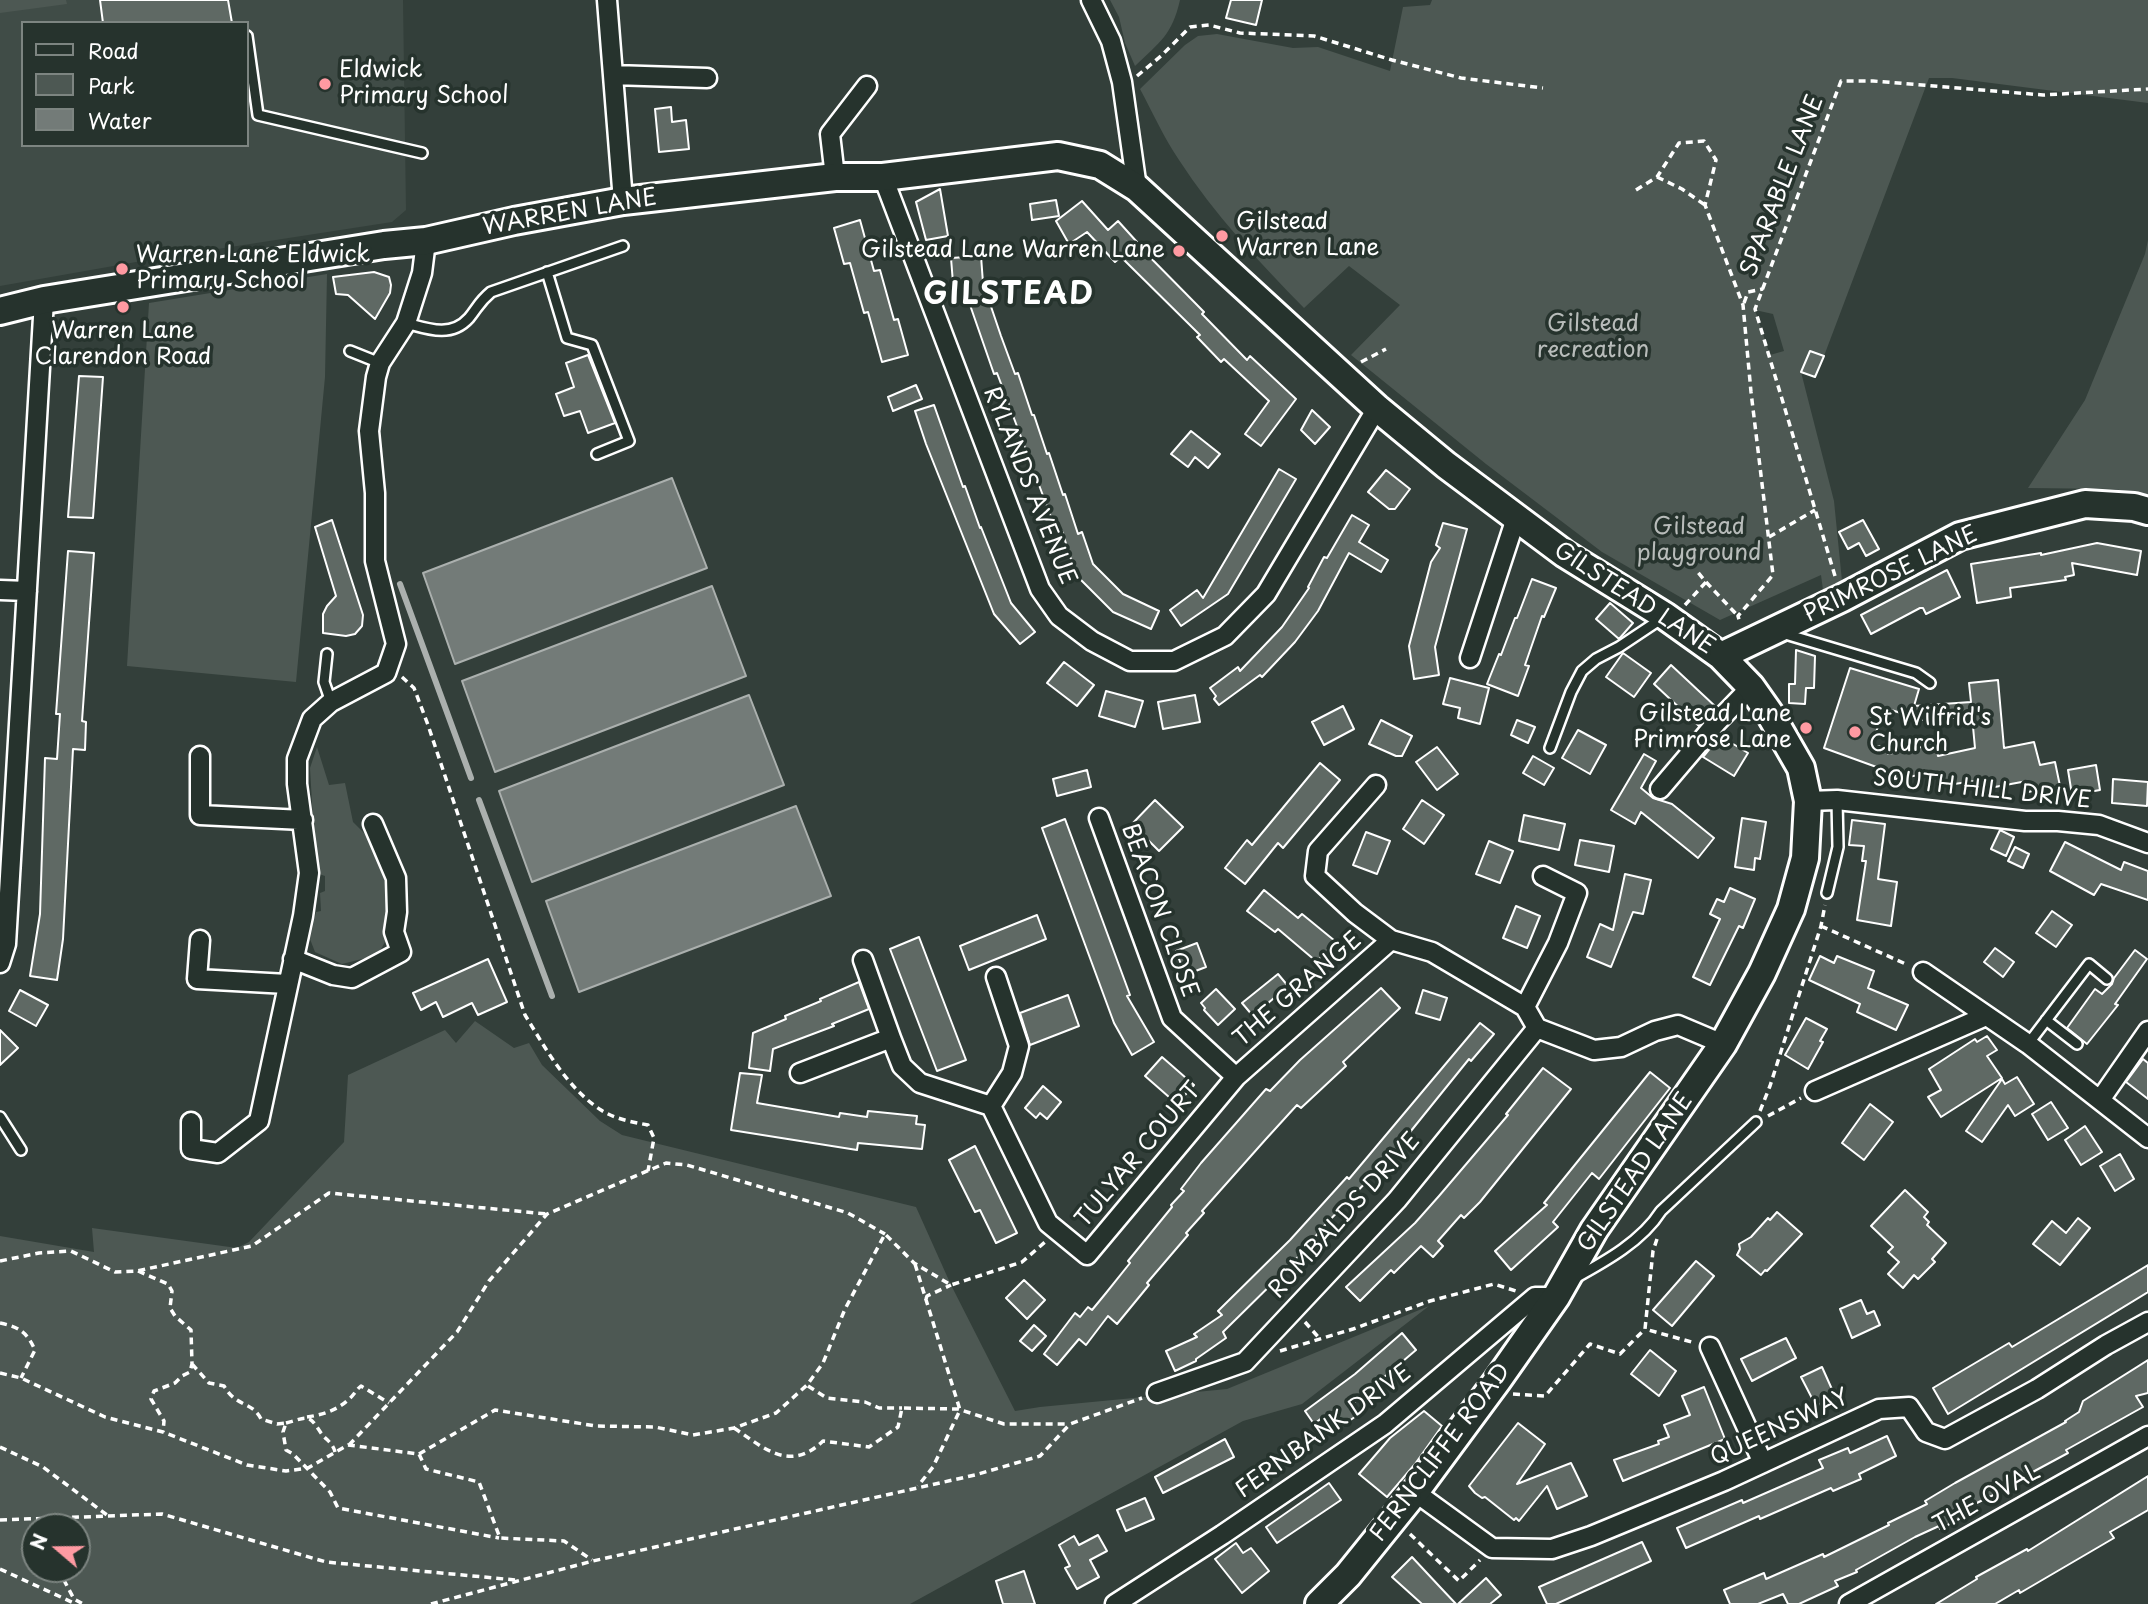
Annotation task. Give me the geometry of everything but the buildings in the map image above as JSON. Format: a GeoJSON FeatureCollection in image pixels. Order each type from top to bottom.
{"type":"FeatureCollection","features":[{"type":"Feature","properties":{"kind":"street"},"geometry":{"type":"LineString","coordinates":[[607,0],[623,201]]}},
{"type":"Feature","properties":{"kind":"street"},"geometry":{"type":"LineString","coordinates":[[1091,0],[1111,41],[1122,82],[1137,188]]}},
{"type":"Feature","properties":{"kind":"street"},"geometry":{"type":"LineString","coordinates":[[613,75],[707,78]]}},
{"type":"Feature","properties":{"kind":"street"},"geometry":{"type":"LineString","coordinates":[[835,177],[830,134],[867,86]]}},
{"type":"Feature","properties":{"kind":"street","name":"WARREN LANE"},"geometry":{"type":"LineString","coordinates":[[0,311],[44,300],[384,244],[426,241],[623,201],[835,177],[883,177],[1058,156],[1100,165],[1137,188]]}},
{"type":"Feature","properties":{"kind":"street","name":"RYLANDS AVENUE"},"geometry":{"type":"LineString","coordinates":[[883,177],[1040,589],[1059,617],[1092,641],[1130,661],[1174,661],[1226,636],[1266,594],[1377,408]]}},
{"type":"Feature","properties":{"kind":"street","name":"GILSTEAD LANE"},"geometry":{"type":"LineString","coordinates":[[1137,188],[1377,408],[1516,518],[1565,554],[1665,616],[1733,651],[1751,687],[1801,768],[1808,801],[1805,858],[1791,909],[1762,973],[1723,1044],[1551,1293]]}},
{"type":"Feature","properties":{"kind":"street"},"geometry":{"type":"LineString","coordinates":[[191,1122],[191,1149],[218,1153],[259,1121],[303,916],[309,873],[297,784],[297,759],[312,719],[331,702],[386,673],[396,644],[375,561],[375,493],[369,431],[380,363],[406,323],[422,273],[426,241]]}},
{"type":"Feature","properties":{"kind":"street"},"geometry":{"type":"LineString","coordinates":[[0,963],[6,944],[44,300]]}},
{"type":"Feature","properties":{"kind":"street","name":"PRIMROSE LANE"},"geometry":{"type":"LineString","coordinates":[[1733,651],[1960,536],[2085,505],[2134,507],[2148,511]]}},
{"type":"Feature","properties":{"kind":"street"},"geometry":{"type":"LineString","coordinates":[[1470,658],[1516,518]]}},
{"type":"Feature","properties":{"kind":"street"},"geometry":{"type":"LineString","coordinates":[[0,590],[27,591]]}},
{"type":"Feature","properties":{"kind":"street"},"geometry":{"type":"LineString","coordinates":[[1660,789],[1751,687]]}},
{"type":"Feature","properties":{"kind":"street"},"geometry":{"type":"LineString","coordinates":[[201,756],[200,816],[303,820]]}},
{"type":"Feature","properties":{"kind":"street"},"geometry":{"type":"LineString","coordinates":[[1376,785],[1318,851],[1315,876],[1355,913],[1391,940],[1432,952],[1525,1007],[1537,1028],[1594,1050],[1621,1047],[1655,1031],[1678,1025],[1723,1044]]}},
{"type":"Feature","properties":{"kind":"street","name":"SOUTH HILL DRIVE"},"geometry":{"type":"LineString","coordinates":[[1808,801],[1838,800],[2025,821],[2099,825],[2148,843]]}},
{"type":"Feature","properties":{"kind":"street","name":"BEACON CLOSE"},"geometry":{"type":"LineString","coordinates":[[1099,818],[1172,1018],[1236,1077]]}},
{"type":"Feature","properties":{"kind":"street"},"geometry":{"type":"LineString","coordinates":[[293,959],[333,975],[352,978],[401,952],[394,932],[397,912],[396,878],[373,824]]}},
{"type":"Feature","properties":{"kind":"street"},"geometry":{"type":"LineString","coordinates":[[1525,1007],[1558,943],[1577,893],[1543,876]]}},
{"type":"Feature","properties":{"kind":"street"},"geometry":{"type":"LineString","coordinates":[[200,940],[197,979],[287,984]]}},
{"type":"Feature","properties":{"kind":"street","name":"THE GRANGE"},"geometry":{"type":"LineString","coordinates":[[1236,1077],[1391,940]]}},
{"type":"Feature","properties":{"kind":"street"},"geometry":{"type":"LineString","coordinates":[[863,960],[902,1066],[920,1083],[991,1106],[1012,1073],[1019,1046],[996,977]]}},
{"type":"Feature","properties":{"kind":"street"},"geometry":{"type":"LineString","coordinates":[[1923,972],[2028,1044],[2148,1138]]}},
{"type":"Feature","properties":{"kind":"street"},"geometry":{"type":"LineString","coordinates":[[1815,1091],[1986,1016]]}},
{"type":"Feature","properties":{"kind":"street","name":"ROMBALDS DRIVE"},"geometry":{"type":"LineString","coordinates":[[1157,1393],[1245,1362],[1397,1200],[1537,1028]]}},
{"type":"Feature","properties":{"kind":"street"},"geometry":{"type":"LineString","coordinates":[[2100,1100],[2148,1031]]}},
{"type":"Feature","properties":{"kind":"street"},"geometry":{"type":"LineString","coordinates":[[800,1073],[891,1038]]}},
{"type":"Feature","properties":{"kind":"street","name":"TULYAR COURT"},"geometry":{"type":"LineString","coordinates":[[991,1106],[1048,1223],[1087,1255],[1236,1077]]}},
{"type":"Feature","properties":{"kind":"street","name":"FERNCLIFFE ROAD"},"geometry":{"type":"LineString","coordinates":[[1319,1604],[1348,1575],[1415,1492],[1497,1381],[1551,1293]]}},
{"type":"Feature","properties":{"kind":"street","name":"FERNBANK DRIVE"},"geometry":{"type":"LineString","coordinates":[[1115,1604],[1385,1424],[1551,1293]]}},
{"type":"Feature","properties":{"kind":"street","name":"QUEENSWAY"},"geometry":{"type":"LineString","coordinates":[[1492,1548],[1552,1549],[1591,1536],[1763,1463],[1879,1409],[1909,1407],[1926,1433],[1945,1439],[2037,1389],[2148,1322]]}},
{"type":"Feature","properties":{"kind":"street"},"geometry":{"type":"LineString","coordinates":[[1710,1347],[1763,1463]]}},
{"type":"Feature","properties":{"kind":"street","name":"THE OVAL"},"geometry":{"type":"LineString","coordinates":[[1849,1604],[2148,1436]]}},
{"type":"Feature","properties":{"kind":"street"},"geometry":{"type":"LineString","coordinates":[[1415,1492],[1492,1548]]}},
{"type":"Feature","properties":{"kind":"lane"},"geometry":{"type":"LineString","coordinates":[[248,43],[258,115],[422,153]]}},
{"type":"Feature","properties":{"kind":"lane"},"geometry":{"type":"LineString","coordinates":[[406,323],[435,331],[449,330],[469,318],[479,301],[491,292],[623,246]]}},
{"type":"Feature","properties":{"kind":"lane"},"geometry":{"type":"LineString","coordinates":[[547,272],[567,338],[592,345],[629,441],[597,454]]}},
{"type":"Feature","properties":{"kind":"lane"},"geometry":{"type":"LineString","coordinates":[[350,351],[380,363]]}},
{"type":"Feature","properties":{"kind":"lane"},"geometry":{"type":"LineString","coordinates":[[1550,748],[1576,679],[1582,671],[1596,659],[1665,616]]}},
{"type":"Feature","properties":{"kind":"lane"},"geometry":{"type":"LineString","coordinates":[[1774,631],[1916,673],[1930,683]]}},
{"type":"Feature","properties":{"kind":"lane"},"geometry":{"type":"LineString","coordinates":[[327,654],[324,682],[331,702]]}},
{"type":"Feature","properties":{"kind":"lane"},"geometry":{"type":"LineString","coordinates":[[1827,892],[1838,847],[1838,800]]}},
{"type":"Feature","properties":{"kind":"lane"},"geometry":{"type":"LineString","coordinates":[[2028,1044],[2089,964],[2107,979]]}},
{"type":"Feature","properties":{"kind":"lane"},"geometry":{"type":"LineString","coordinates":[[2046,1020],[2077,1044]]}},
{"type":"Feature","properties":{"kind":"lane"},"geometry":{"type":"LineString","coordinates":[[0,1117],[21,1150]]}},
{"type":"Feature","properties":{"kind":"lane"},"geometry":{"type":"LineString","coordinates":[[1551,1293],[1604,1262],[1655,1222],[1661,1211],[1756,1122]]}},
{"type":"Feature","properties":{"kind":"path"},"geometry":{"type":"LineString","coordinates":[[1122,82],[1137,76],[1190,27],[1209,25],[1240,33],[1314,36],[1461,78],[1544,88]]}},
{"type":"Feature","properties":{"kind":"path","name":"SPARABLE LANE"},"geometry":{"type":"LineString","coordinates":[[1842,598],[1755,309],[1841,81],[1873,81],[2043,95],[2148,89]]}},
{"type":"Feature","properties":{"kind":"path"},"geometry":{"type":"LineString","coordinates":[[1636,190],[1657,177],[1679,143],[1704,141],[1716,160],[1705,205]]}},
{"type":"Feature","properties":{"kind":"path"},"geometry":{"type":"LineString","coordinates":[[1657,177],[1682,189],[1705,205],[1743,304],[1773,575],[1738,616],[1733,651]]}},
{"type":"Feature","properties":{"kind":"path"},"geometry":{"type":"LineString","coordinates":[[1743,304],[1748,292],[1763,289]]}},
{"type":"Feature","properties":{"kind":"path"},"geometry":{"type":"LineString","coordinates":[[1340,372],[1386,349]]}},
{"type":"Feature","properties":{"kind":"path"},"geometry":{"type":"LineString","coordinates":[[1769,537],[1815,510]]}},
{"type":"Feature","properties":{"kind":"path"},"geometry":{"type":"LineString","coordinates":[[1696,570],[1738,616]]}},
{"type":"Feature","properties":{"kind":"path"},"geometry":{"type":"LineString","coordinates":[[1665,616],[1689,602],[1706,582]]}},
{"type":"Feature","properties":{"kind":"path"},"geometry":{"type":"LineString","coordinates":[[386,673],[403,678],[414,688],[525,1015],[548,1053],[577,1090],[602,1111],[625,1121],[648,1125],[654,1138],[648,1171]]}},
{"type":"Feature","properties":{"kind":"path"},"geometry":{"type":"LineString","coordinates":[[1756,1122],[1821,926],[1827,892]]}},
{"type":"Feature","properties":{"kind":"path"},"geometry":{"type":"LineString","coordinates":[[1821,926],[1923,972]]}},
{"type":"Feature","properties":{"kind":"path"},"geometry":{"type":"LineString","coordinates":[[1756,1122],[1815,1091]]}},
{"type":"Feature","properties":{"kind":"path"},"geometry":{"type":"LineString","coordinates":[[0,1373],[21,1378],[105,1417],[163,1432],[247,1465],[286,1471],[308,1468],[348,1446],[457,1332],[489,1281],[547,1214],[666,1163],[687,1165],[848,1213],[885,1234],[914,1263],[951,1284]]}},
{"type":"Feature","properties":{"kind":"path"},"geometry":{"type":"LineString","coordinates":[[0,1261],[39,1253],[71,1251],[115,1272],[137,1271],[252,1246],[329,1193],[547,1214]]}},
{"type":"Feature","properties":{"kind":"path"},"geometry":{"type":"LineString","coordinates":[[1497,1381],[1515,1396],[1545,1396],[1590,1344],[1620,1354],[1645,1329],[1653,1251],[1660,1229],[1655,1222]]}},
{"type":"Feature","properties":{"kind":"path"},"geometry":{"type":"LineString","coordinates":[[925,1301],[928,1296],[951,1284],[1022,1262],[1058,1231]]}},
{"type":"Feature","properties":{"kind":"path"},"geometry":{"type":"LineString","coordinates":[[348,1446],[419,1454],[495,1410],[596,1426],[655,1427],[693,1435],[734,1427],[776,1413],[807,1385],[823,1363],[845,1309],[885,1234]]}},
{"type":"Feature","properties":{"kind":"path"},"geometry":{"type":"LineString","coordinates":[[914,1263],[960,1410],[933,1466],[916,1488]]}},
{"type":"Feature","properties":{"kind":"path"},"geometry":{"type":"LineString","coordinates":[[137,1271],[168,1284],[172,1291],[170,1308],[175,1316],[191,1329],[190,1372],[175,1383],[155,1391],[151,1399],[164,1421],[163,1432]]}},
{"type":"Feature","properties":{"kind":"path"},"geometry":{"type":"LineString","coordinates":[[1245,1362],[1353,1329],[1430,1301],[1494,1284],[1551,1293]]}},
{"type":"Feature","properties":{"kind":"path"},"geometry":{"type":"LineString","coordinates":[[0,1323],[10,1325],[28,1335],[35,1350],[21,1378]]}},
{"type":"Feature","properties":{"kind":"path"},"geometry":{"type":"LineString","coordinates":[[1645,1329],[1710,1347]]}},
{"type":"Feature","properties":{"kind":"path"},"geometry":{"type":"LineString","coordinates":[[192,1364],[209,1383],[224,1386],[231,1397],[256,1410],[261,1419],[276,1424],[319,1416],[336,1409],[361,1386],[389,1403]]}},
{"type":"Feature","properties":{"kind":"path"},"geometry":{"type":"LineString","coordinates":[[807,1385],[827,1398],[865,1402],[879,1408],[960,1410],[1004,1424],[1070,1424],[1157,1393]]}},
{"type":"Feature","properties":{"kind":"path"},"geometry":{"type":"LineString","coordinates":[[734,1427],[775,1455],[792,1456],[811,1452],[823,1441],[869,1447],[898,1427],[902,1408]]}},
{"type":"Feature","properties":{"kind":"path"},"geometry":{"type":"LineString","coordinates":[[307,1417],[314,1421],[334,1446],[335,1453]]}},
{"type":"Feature","properties":{"kind":"path"},"geometry":{"type":"LineString","coordinates":[[286,1423],[283,1432],[285,1450],[293,1454],[330,1492],[338,1508],[500,1538],[564,1541],[593,1561]]}},
{"type":"Feature","properties":{"kind":"path"},"geometry":{"type":"LineString","coordinates":[[431,1604],[593,1561],[975,1475],[1040,1456],[1070,1424]]}},
{"type":"Feature","properties":{"kind":"path"},"geometry":{"type":"LineString","coordinates":[[0,1447],[43,1467],[108,1516]]}},
{"type":"Feature","properties":{"kind":"path"},"geometry":{"type":"LineString","coordinates":[[419,1454],[426,1469],[479,1482],[500,1538]]}},
{"type":"Feature","properties":{"kind":"path"},"geometry":{"type":"LineString","coordinates":[[91,1517],[162,1514],[326,1562],[520,1580]]}},
{"type":"Feature","properties":{"kind":"path"},"geometry":{"type":"LineString","coordinates":[[1394,1518],[1459,1581],[1492,1548]]}},
{"type":"Feature","properties":{"kind":"path"},"geometry":{"type":"LineString","coordinates":[[0,1520],[21,1519]]}},
{"type":"Feature","properties":{"kind":"path"},"geometry":{"type":"LineString","coordinates":[[0,1569],[76,1604]]}},
{"type":"Feature","properties":{"kind":"path"},"geometry":{"type":"LineString","coordinates":[[65,1583],[74,1599],[83,1604]]}},
{"type":"Feature","properties":{"kind":"shaded area","name":"Eldwick Primary School"},"geometry":{"type":"Polygon","coordinates":[[[0,0],[403,0],[406,210],[392,222],[0,286],[0,0]]]}},
{"type":"Feature","properties":{"kind":"green space"},"geometry":{"type":"Polygon","coordinates":[[[0,0],[66,0],[67,4],[0,13],[0,0]]]}},
{"type":"Feature","properties":{"kind":"green space"},"geometry":{"type":"Polygon","coordinates":[[[1110,0],[1180,0],[1169,30],[1135,66],[1125,43],[1119,17],[1110,0]]]}},
{"type":"Feature","properties":{"kind":"green space"},"geometry":{"type":"Polygon","coordinates":[[[1432,0],[2148,0],[2148,103],[1952,78],[1929,78],[1824,356],[1810,351],[1801,372],[1834,501],[1842,581],[1823,590],[1821,575],[1720,620],[1602,552],[1486,464],[1351,355],[1400,305],[1349,266],[1304,308],[1254,255],[1207,199],[1163,134],[1140,89],[1185,45],[1198,36],[1217,34],[1293,48],[1318,47],[1390,71],[1403,7],[1430,5],[1432,0]],[[1755,310],[1770,355],[1784,351],[1773,314],[1755,310]]]}},
{"type":"Feature","properties":{"kind":"green space"},"geometry":{"type":"Polygon","coordinates":[[[2148,240],[2148,497],[2115,489],[2028,488],[2085,400],[2145,254],[2148,240]]]}},
{"type":"Feature","properties":{"kind":"green space"},"geometry":{"type":"Polygon","coordinates":[[[327,274],[325,377],[296,682],[127,666],[149,303],[327,274]]]}},
{"type":"Feature","properties":{"kind":"green space"},"geometry":{"type":"Polygon","coordinates":[[[317,747],[329,785],[345,783],[353,822],[375,844],[390,900],[386,919],[387,938],[378,955],[342,964],[315,952],[310,939],[316,912],[321,911],[320,893],[325,891],[325,876],[316,873],[310,768],[317,747]]]}},
{"type":"Feature","properties":{"kind":"green space"},"geometry":{"type":"Polygon","coordinates":[[[475,1021],[514,1048],[529,1043],[542,1065],[600,1121],[622,1135],[916,1207],[951,1285],[1015,1411],[1227,1389],[1429,1306],[1302,1404],[1243,1421],[910,1604],[0,1604],[0,1236],[94,1252],[92,1228],[237,1248],[249,1242],[344,1142],[348,1075],[445,1030],[456,1043],[475,1021]]]}},
{"type":"Feature","properties":{"kind":"water"},"geometry":{"type":"Polygon","coordinates":[[[672,478],[707,568],[455,664],[423,573],[672,478]]]}},
{"type":"Feature","properties":{"kind":"water"},"geometry":{"type":"Polygon","coordinates":[[[712,586],[746,676],[495,772],[462,681],[712,586]]]}},
{"type":"Feature","properties":{"kind":"water"},"geometry":{"type":"Polygon","coordinates":[[[749,695],[784,785],[532,882],[499,791],[749,695]]]}},
{"type":"Feature","properties":{"kind":"water"},"geometry":{"type":"Polygon","coordinates":[[[796,806],[831,896],[579,992],[546,901],[796,806]]]}},
{"type":"Feature","properties":{"kind":"waterway"},"geometry":{"type":"LineString","coordinates":[[400,584],[471,778]]}},
{"type":"Feature","properties":{"kind":"waterway"},"geometry":{"type":"LineString","coordinates":[[479,800],[552,996]]}},
{"type":"Feature","properties":{"kind":"place","name":"Eldwick Primary School"},"geometry":{"type":"Point","coordinates":[325,84]}},
{"type":"Feature","properties":{"kind":"place","name":"Gilstead Warren Lane"},"geometry":{"type":"Point","coordinates":[1222,236]}},
{"type":"Feature","properties":{"kind":"place","name":"Gilstead Lane Warren Lane"},"geometry":{"type":"Point","coordinates":[1179,251]}},
{"type":"Feature","properties":{"kind":"place","name":"Warren Lane Eldwick Primary School"},"geometry":{"type":"Point","coordinates":[122,269]}},
{"type":"Feature","properties":{"kind":"place","name":"Warren Lane Clarendon Road"},"geometry":{"type":"Point","coordinates":[123,307]}},
{"type":"Feature","properties":{"kind":"place","name":"Gilstead Lane Primrose Lane"},"geometry":{"type":"Point","coordinates":[1806,728]}},
{"type":"Feature","properties":{"kind":"place","name":"St Wilfrid's Church"},"geometry":{"type":"Point","coordinates":[1855,732]}},
{"type":"Feature","properties":{"kind":"district","name":"GILSTEAD"},"geometry":{"type":"Point","coordinates":[1009,296]}},
{"type":"Feature","properties":{"kind":"park label","name":"Gilstead recreation"},"geometry":{"type":"Point","coordinates":[1593,338]}},
{"type":"Feature","properties":{"kind":"park label","name":"Gilstead playground"},"geometry":{"type":"Point","coordinates":[1699,541]}}]}
